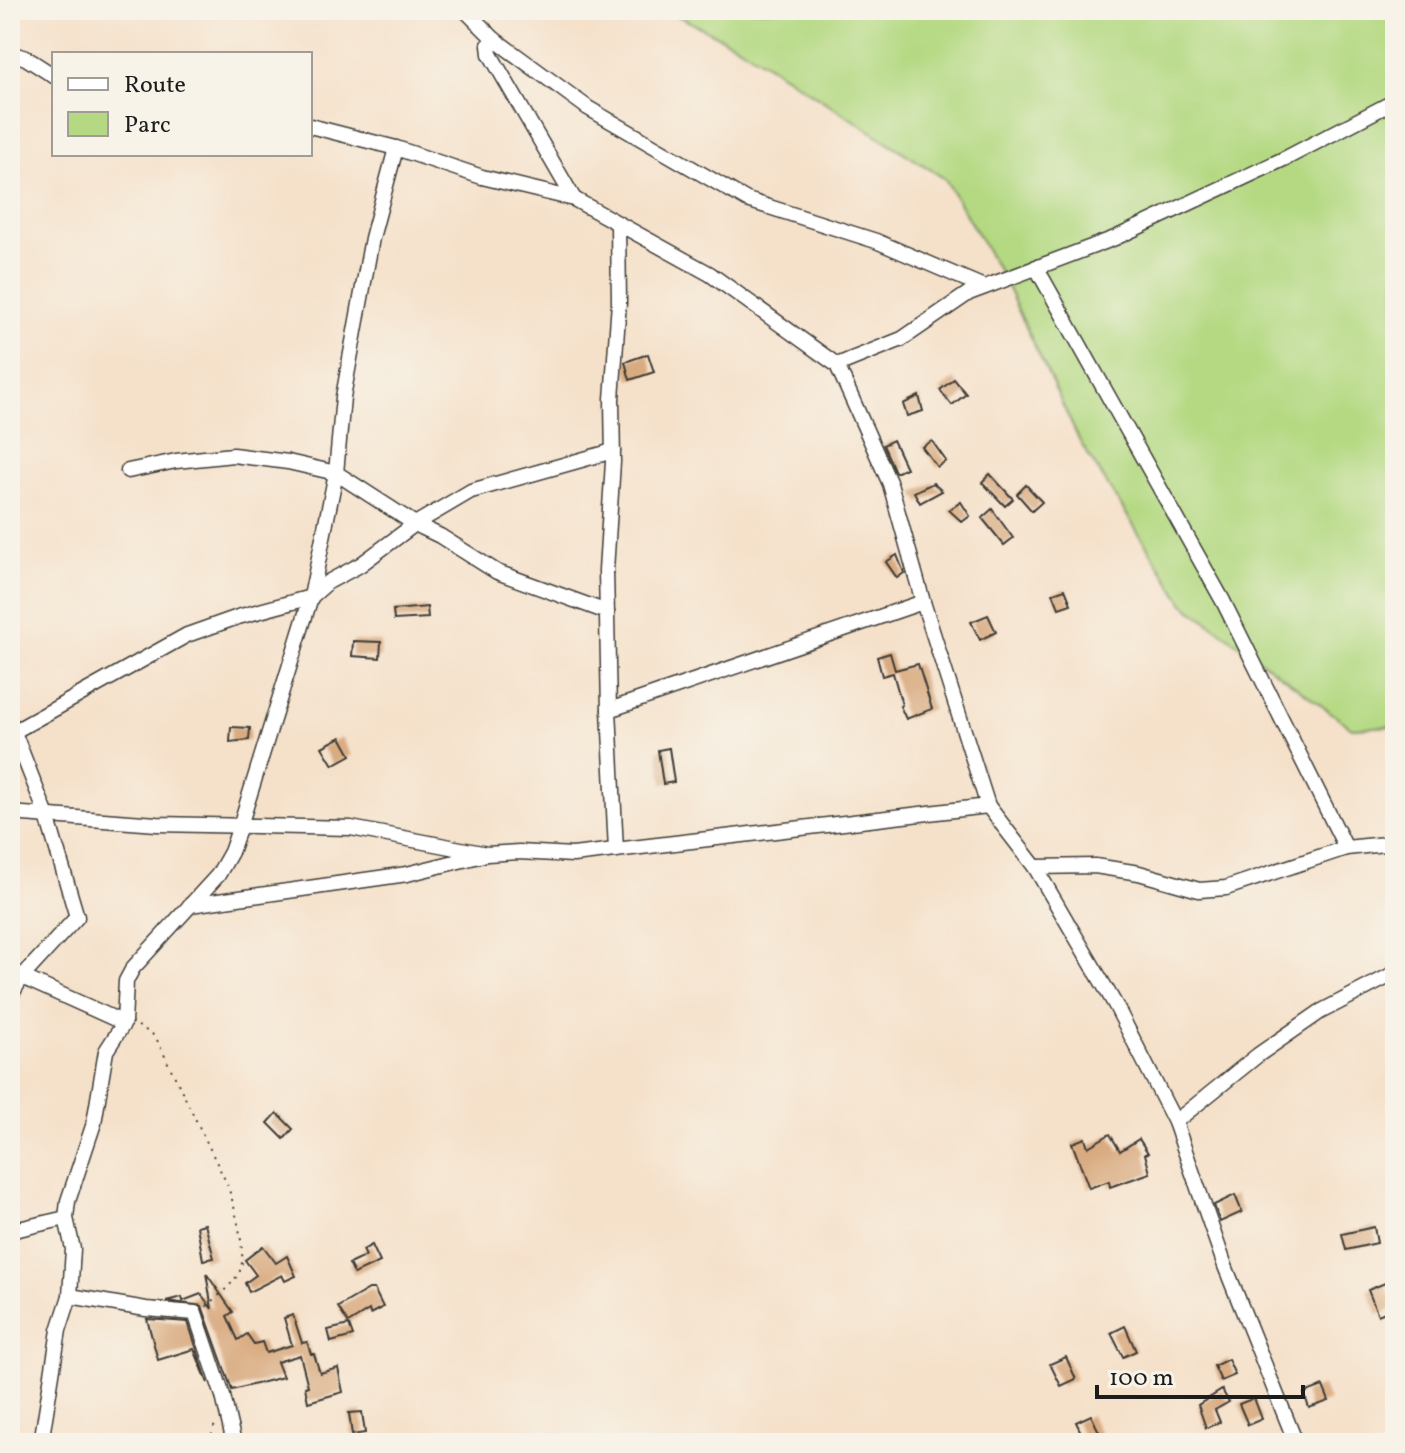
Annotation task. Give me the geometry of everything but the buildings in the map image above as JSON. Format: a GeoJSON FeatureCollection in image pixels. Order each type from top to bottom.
{"type":"FeatureCollection","features":[{"type":"Feature","properties":{"kind":"street"},"geometry":{"type":"LineString","coordinates":[[465,10],[494,39],[588,108],[747,200],[876,241],[984,287]]}},
{"type":"Feature","properties":{"kind":"street"},"geometry":{"type":"LineString","coordinates":[[494,39],[489,45],[490,54],[574,199]]}},
{"type":"Feature","properties":{"kind":"street"},"geometry":{"type":"LineString","coordinates":[[10,53],[26,58],[52,75]]}},
{"type":"Feature","properties":{"kind":"street"},"geometry":{"type":"LineString","coordinates":[[837,365],[902,339],[969,293],[1129,231],[1288,157],[1395,101]]}},
{"type":"Feature","properties":{"kind":"street"},"geometry":{"type":"LineString","coordinates":[[312,127],[396,148],[482,177],[574,199],[710,274],[837,365],[890,484],[923,602],[988,806],[1035,867],[1116,1006],[1175,1122],[1225,1266],[1296,1443]]}},
{"type":"Feature","properties":{"kind":"street"},"geometry":{"type":"LineString","coordinates":[[41,1443],[59,1330],[70,1296],[73,1249],[66,1218],[68,1201],[96,1114],[106,1051],[124,1023],[126,981],[133,968],[218,875],[231,852],[240,826],[311,597],[336,473],[343,397],[372,238],[396,148]]}},
{"type":"Feature","properties":{"kind":"street"},"geometry":{"type":"LineString","coordinates":[[616,850],[606,559],[619,302],[618,225]]}},
{"type":"Feature","properties":{"kind":"street"},"geometry":{"type":"LineString","coordinates":[[1036,267],[1223,601],[1346,848]]}},
{"type":"Feature","properties":{"kind":"street"},"geometry":{"type":"LineString","coordinates":[[10,997],[16,974],[77,917],[47,816],[12,727],[187,635],[311,597],[328,582],[360,565],[415,524],[485,486],[613,451]]}},
{"type":"Feature","properties":{"kind":"street"},"geometry":{"type":"LineString","coordinates":[[128,471],[176,461],[233,455],[273,459],[336,473],[497,572],[607,612]]}},
{"type":"Feature","properties":{"kind":"street"},"geometry":{"type":"LineString","coordinates":[[609,710],[923,602]]}},
{"type":"Feature","properties":{"kind":"street"},"geometry":{"type":"LineString","coordinates":[[10,813],[240,826],[351,828],[487,854],[573,855],[988,806]]}},
{"type":"Feature","properties":{"kind":"street"},"geometry":{"type":"LineString","coordinates":[[1035,867],[1095,866],[1139,873],[1199,890],[1226,888],[1346,848],[1395,843]]}},
{"type":"Feature","properties":{"kind":"street"},"geometry":{"type":"LineString","coordinates":[[190,905],[407,874],[487,854]]}},
{"type":"Feature","properties":{"kind":"street"},"geometry":{"type":"LineString","coordinates":[[1175,1122],[1258,1055],[1320,1012],[1395,973]]}},
{"type":"Feature","properties":{"kind":"street"},"geometry":{"type":"LineString","coordinates":[[16,974],[124,1023]]}},
{"type":"Feature","properties":{"kind":"street"},"geometry":{"type":"LineString","coordinates":[[10,1231],[66,1218]]}},
{"type":"Feature","properties":{"kind":"street"},"geometry":{"type":"LineString","coordinates":[[70,1296],[146,1309],[195,1313],[223,1396],[234,1443]]}},
{"type":"Feature","properties":{"kind":"path"},"geometry":{"type":"LineString","coordinates":[[124,1023],[146,1030],[157,1040],[234,1203],[240,1236],[240,1269],[225,1290],[195,1313]]}},
{"type":"Feature","properties":{"kind":"green space"},"geometry":{"type":"Polygon","coordinates":[[[666,10],[1395,10],[1395,726],[1352,728],[1184,604],[1080,442],[1003,278],[945,179],[738,46],[666,10]]]}}]}
